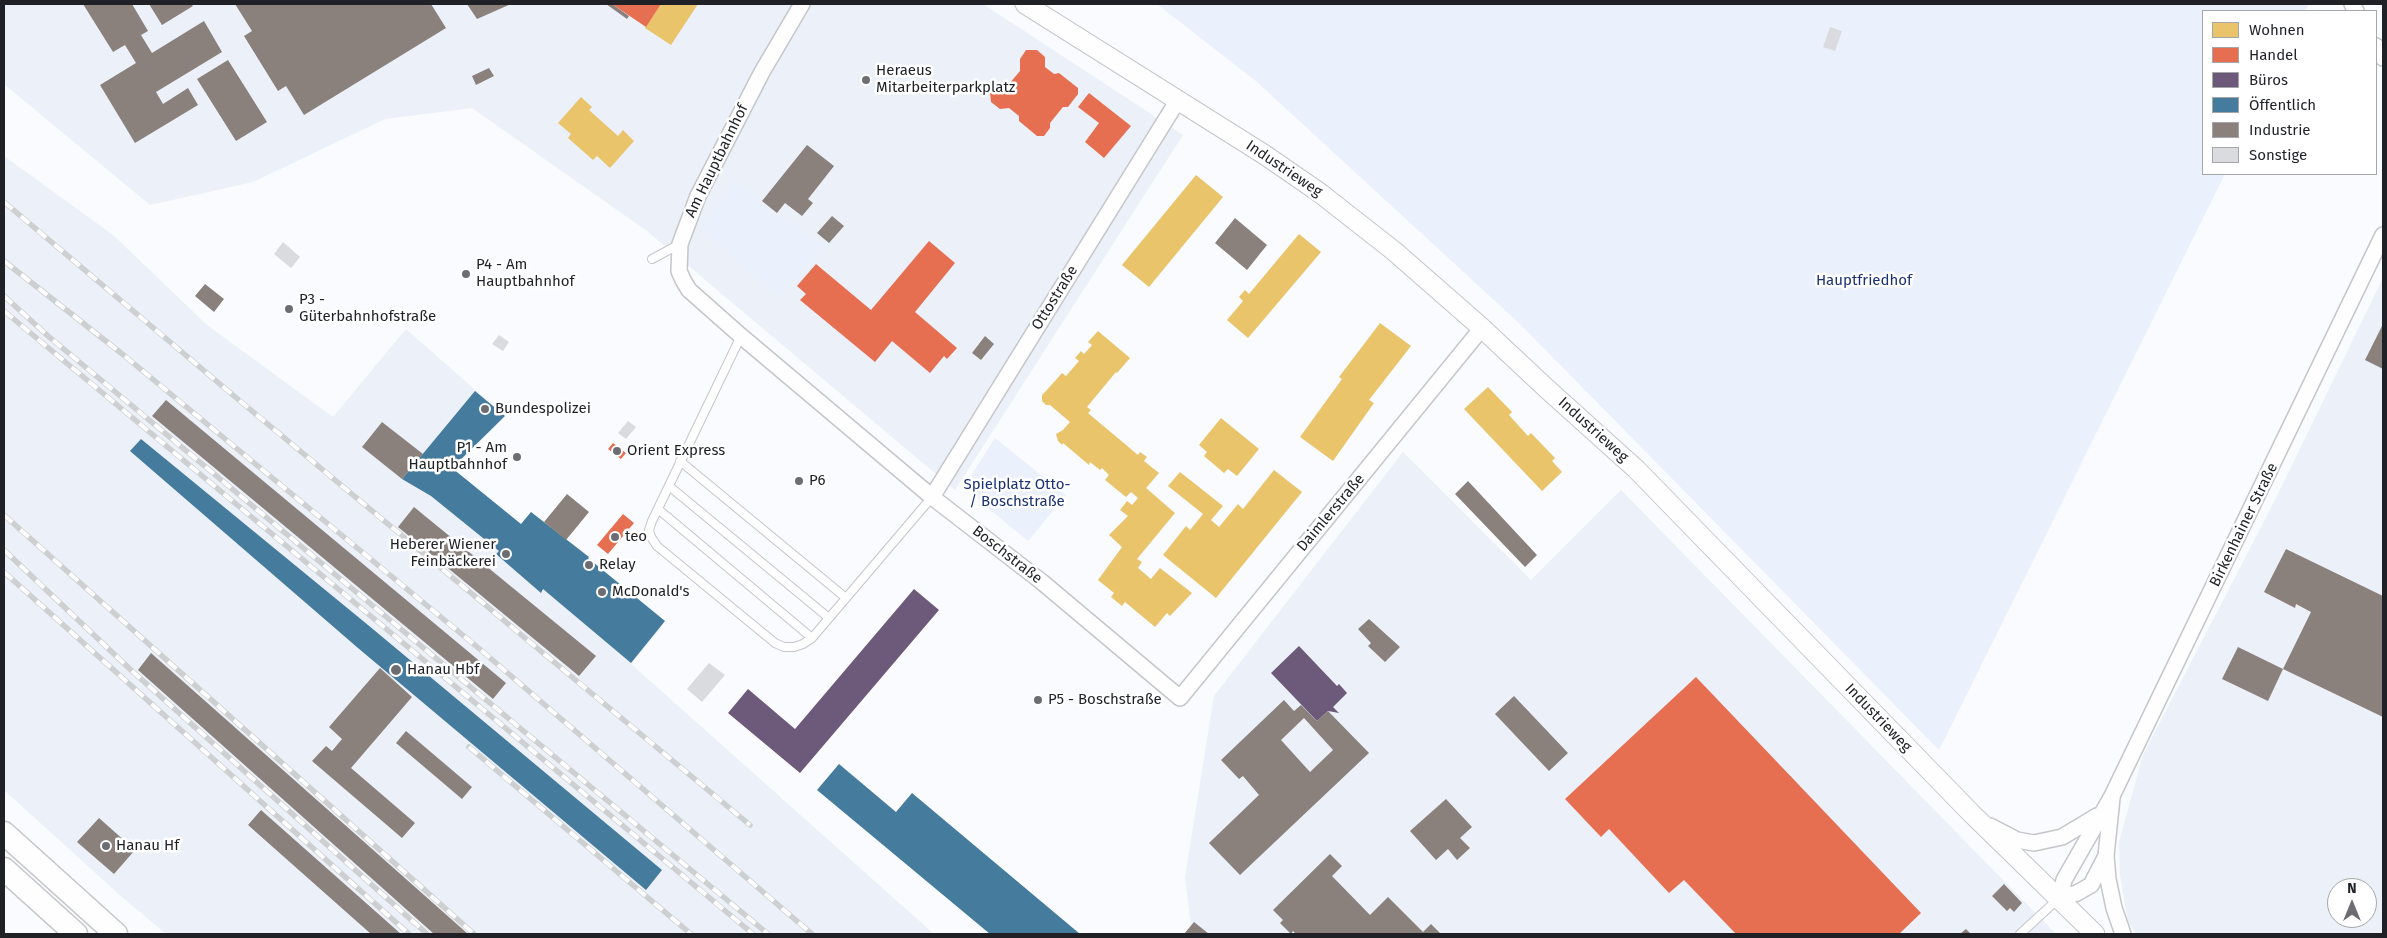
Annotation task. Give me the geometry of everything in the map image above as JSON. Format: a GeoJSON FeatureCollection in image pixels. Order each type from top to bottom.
{"type":"FeatureCollection","features":[{"type":"Feature","properties":{"kind":"main road"},"geometry":{"type":"LineString","coordinates":[[4,833],[116,934]]}},
{"type":"Feature","properties":{"kind":"main road"},"geometry":{"type":"LineString","coordinates":[[4,869],[76,934]]}},
{"type":"Feature","properties":{"kind":"street","name":"Am Hauptbahnhof"},"geometry":{"type":"LineString","coordinates":[[741,336],[689,290],[679,271],[680,244],[688,219],[702,187],[762,72],[802,4]]}},
{"type":"Feature","properties":{"kind":"street","name":"Industrieweg"},"geometry":{"type":"LineString","coordinates":[[1025,4],[1265,155],[1320,193],[1394,251],[1482,328],[1636,469],[1972,814],[2095,934]]}},
{"type":"Feature","properties":{"kind":"street","name":"Ottostraße"},"geometry":{"type":"LineString","coordinates":[[932,497],[1178,100]]}},
{"type":"Feature","properties":{"kind":"street","name":"Birkenhainer Straße"},"geometry":{"type":"LineString","coordinates":[[2060,898],[2064,880],[2112,796],[2383,235]]}},
{"type":"Feature","properties":{"kind":"street","name":"Daimlerstraße"},"geometry":{"type":"LineString","coordinates":[[1180,698],[1482,328]]}},
{"type":"Feature","properties":{"kind":"street","name":"Boschstraße"},"geometry":{"type":"LineString","coordinates":[[741,336],[932,497],[1042,582],[1180,698]]}},
{"type":"Feature","properties":{"kind":"street"},"geometry":{"type":"LineString","coordinates":[[2112,796],[2106,856],[2114,908],[2123,934]]}},
{"type":"Feature","properties":{"kind":"street"},"geometry":{"type":"LineString","coordinates":[[1972,814],[2001,833],[2017,840],[2034,843],[2062,837],[2100,814]]}},
{"type":"Feature","properties":{"kind":"street"},"geometry":{"type":"LineString","coordinates":[[2060,898],[2077,893],[2091,885],[2100,871],[2106,856]]}},
{"type":"Feature","properties":{"kind":"lane"},"geometry":{"type":"LineString","coordinates":[[652,260],[680,244]]}},
{"type":"Feature","properties":{"kind":"lane"},"geometry":{"type":"LineString","coordinates":[[741,336],[649,530],[657,546],[775,643],[784,647],[794,647],[812,638],[932,497]]}},
{"type":"Feature","properties":{"kind":"lane"},"geometry":{"type":"LineString","coordinates":[[680,462],[846,598]]}},
{"type":"Feature","properties":{"kind":"lane"},"geometry":{"type":"LineString","coordinates":[[669,486],[829,618]]}},
{"type":"Feature","properties":{"kind":"lane"},"geometry":{"type":"LineString","coordinates":[[658,509],[812,638]]}},
{"type":"Feature","properties":{"kind":"lane"},"geometry":{"type":"LineString","coordinates":[[2020,934],[2060,898]]}},
{"type":"Feature","properties":{"kind":"shaded area"},"geometry":{"type":"Polygon","coordinates":[[[4,4],[983,4],[1183,135],[955,490],[647,231],[472,108],[385,119],[253,182],[150,205],[4,84],[4,4]]]}},
{"type":"Feature","properties":{"kind":"shaded area"},"geometry":{"type":"Polygon","coordinates":[[[4,156],[113,235],[207,325],[333,417],[406,329],[505,416],[453,469],[521,524],[531,512],[589,557],[661,628],[631,664],[934,934],[166,934],[123,898],[4,790],[4,156]]]}},
{"type":"Feature","properties":{"kind":"shaded area"},"geometry":{"type":"Polygon","coordinates":[[[2383,278],[2383,934],[2136,934],[2128,922],[2120,875],[2119,842],[2143,755],[2275,500],[2383,278]]]}},
{"type":"Feature","properties":{"kind":"shaded area"},"geometry":{"type":"Polygon","coordinates":[[[1403,452],[1531,580],[1621,490],[2056,934],[1192,934],[1185,877],[1214,696],[1403,452]]]}},
{"type":"Feature","properties":{"kind":"green space","name":"Hauptfriedhof"},"geometry":{"type":"Polygon","coordinates":[[[1157,4],[2309,4],[2306,10],[2202,10],[2202,175],[2225,175],[1939,750],[1520,324],[1257,82],[1157,4]]]}},
{"type":"Feature","properties":{"kind":"green space"},"geometry":{"type":"Polygon","coordinates":[[[732,179],[760,197],[757,202],[776,218],[782,215],[824,247],[779,297],[703,231],[732,179]]]}},
{"type":"Feature","properties":{"kind":"green space","name":"Spielplatz Otto- / Boschstraße"},"geometry":{"type":"Polygon","coordinates":[[[995,438],[1066,495],[1028,541],[975,495],[972,485],[972,474],[995,438]]]}},
{"type":"Feature","properties":{"kind":"building: Wohnen"},"geometry":{"type":"Polygon","coordinates":[[[661,4],[698,4],[671,45],[645,28],[661,4]]]}},
{"type":"Feature","properties":{"kind":"building: Wohnen"},"geometry":{"type":"Polygon","coordinates":[[[581,97],[592,107],[589,110],[618,136],[623,130],[634,141],[610,168],[597,156],[593,160],[568,138],[571,134],[558,123],[581,97]]]}},
{"type":"Feature","properties":{"kind":"building: Wohnen"},"geometry":{"type":"Polygon","coordinates":[[[1196,175],[1223,197],[1149,287],[1122,265],[1196,175]]]}},
{"type":"Feature","properties":{"kind":"building: Wohnen"},"geometry":{"type":"Polygon","coordinates":[[[1299,234],[1321,252],[1248,338],[1227,320],[1243,301],[1239,297],[1245,290],[1249,294],[1299,234]]]}},
{"type":"Feature","properties":{"kind":"building: Wohnen"},"geometry":{"type":"Polygon","coordinates":[[[1380,323],[1411,346],[1369,400],[1374,403],[1333,461],[1300,437],[1342,379],[1339,377],[1380,323]]]}},
{"type":"Feature","properties":{"kind":"building: Wohnen"},"geometry":{"type":"Polygon","coordinates":[[[1098,331],[1130,358],[1087,407],[1091,410],[1088,413],[1138,455],[1140,452],[1147,457],[1144,461],[1159,473],[1146,488],[1175,513],[1137,559],[1142,562],[1138,568],[1151,579],[1160,568],[1192,593],[1170,616],[1167,613],[1155,627],[1125,602],[1122,606],[1111,597],[1114,593],[1098,580],[1122,547],[1109,535],[1128,516],[1120,510],[1127,501],[1132,505],[1138,498],[1131,492],[1126,497],[1105,480],[1109,475],[1102,468],[1100,470],[1090,462],[1089,465],[1058,441],[1056,434],[1063,430],[1070,422],[1050,405],[1046,405],[1042,401],[1042,395],[1062,373],[1066,376],[1079,361],[1075,358],[1081,351],[1084,354],[1092,345],[1088,342],[1098,331]]]}},
{"type":"Feature","properties":{"kind":"building: Wohnen"},"geometry":{"type":"Polygon","coordinates":[[[1488,387],[1512,412],[1509,415],[1528,436],[1531,433],[1555,458],[1552,461],[1562,472],[1542,491],[1464,409],[1488,387]]]}},
{"type":"Feature","properties":{"kind":"building: Wohnen"},"geometry":{"type":"Polygon","coordinates":[[[1221,418],[1259,449],[1237,476],[1228,469],[1224,473],[1204,456],[1207,452],[1199,445],[1221,418]]]}},
{"type":"Feature","properties":{"kind":"building: Wohnen"},"geometry":{"type":"Polygon","coordinates":[[[1274,470],[1302,492],[1216,598],[1163,555],[1186,526],[1190,530],[1203,514],[1168,486],[1180,472],[1223,506],[1211,520],[1219,527],[1238,504],[1243,509],[1274,470]]]}},
{"type":"Feature","properties":{"kind":"building: Handel"},"geometry":{"type":"Polygon","coordinates":[[[612,4],[661,4],[646,27],[612,4]]]}},
{"type":"Feature","properties":{"kind":"building: Handel"},"geometry":{"type":"Polygon","coordinates":[[[1026,50],[1037,50],[1045,57],[1045,67],[1054,74],[1059,73],[1078,88],[1078,94],[1068,107],[1063,107],[1050,123],[1050,128],[1044,136],[1037,136],[1019,121],[1019,116],[1009,108],[1000,109],[991,102],[990,93],[998,84],[1009,84],[1020,71],[1020,59],[1026,50]]]}},
{"type":"Feature","properties":{"kind":"building: Handel"},"geometry":{"type":"Polygon","coordinates":[[[1089,93],[1131,126],[1104,158],[1085,142],[1099,123],[1078,107],[1089,93]]]}},
{"type":"Feature","properties":{"kind":"building: Handel"},"geometry":{"type":"Polygon","coordinates":[[[929,241],[955,263],[915,312],[957,348],[947,359],[944,356],[930,373],[892,341],[875,362],[800,300],[806,294],[797,286],[816,264],[871,310],[929,241]]]}},
{"type":"Feature","properties":{"kind":"building: Handel","name":"Orient Express"},"geometry":{"type":"Polygon","coordinates":[[[613,443],[626,453],[621,459],[608,449],[613,443]]]}},
{"type":"Feature","properties":{"kind":"building: Handel"},"geometry":{"type":"Polygon","coordinates":[[[623,514],[634,523],[608,554],[597,545],[623,514]]]}},
{"type":"Feature","properties":{"kind":"building: Handel"},"geometry":{"type":"Polygon","coordinates":[[[1696,677],[1921,913],[1899,934],[1736,934],[1684,880],[1669,893],[1609,829],[1601,837],[1565,799],[1696,677]]]}},
{"type":"Feature","properties":{"kind":"building: Büros"},"geometry":{"type":"Polygon","coordinates":[[[914,589],[939,610],[800,773],[728,713],[748,689],[795,729],[914,589]]]}},
{"type":"Feature","properties":{"kind":"building: Büros"},"geometry":{"type":"Polygon","coordinates":[[[1299,646],[1337,686],[1339,684],[1347,693],[1333,707],[1339,713],[1328,711],[1317,721],[1271,673],[1299,646]]]}},
{"type":"Feature","properties":{"kind":"building: Öffentlich"},"geometry":{"type":"Polygon","coordinates":[[[475,391],[505,416],[452,468],[521,524],[531,512],[589,557],[665,621],[631,663],[543,589],[541,593],[496,554],[499,551],[431,496],[402,479],[475,391]]]}},
{"type":"Feature","properties":{"kind":"building: Öffentlich"},"geometry":{"type":"Polygon","coordinates":[[[141,439],[662,870],[646,890],[358,648],[130,451],[141,439]]]}},
{"type":"Feature","properties":{"kind":"building: Öffentlich"},"geometry":{"type":"Polygon","coordinates":[[[839,764],[896,812],[912,793],[1080,934],[990,934],[817,790],[839,764]]]}},
{"type":"Feature","properties":{"kind":"building: Industrie"},"geometry":{"type":"Polygon","coordinates":[[[83,4],[132,4],[148,31],[141,35],[152,53],[204,21],[222,52],[156,92],[163,104],[188,88],[198,105],[135,143],[100,85],[136,63],[125,45],[113,52],[83,4]]]}},
{"type":"Feature","properties":{"kind":"building: Industrie"},"geometry":{"type":"Polygon","coordinates":[[[149,4],[191,4],[193,6],[162,25],[149,4]]]}},
{"type":"Feature","properties":{"kind":"building: Industrie"},"geometry":{"type":"Polygon","coordinates":[[[235,4],[431,4],[446,28],[304,115],[286,86],[278,91],[244,36],[252,31],[235,4]]]}},
{"type":"Feature","properties":{"kind":"building: Industrie"},"geometry":{"type":"Polygon","coordinates":[[[467,4],[511,4],[477,19],[467,4]]]}},
{"type":"Feature","properties":{"kind":"building: Industrie"},"geometry":{"type":"Polygon","coordinates":[[[606,4],[612,4],[629,16],[627,19],[606,4]]]}},
{"type":"Feature","properties":{"kind":"building: Industrie"},"geometry":{"type":"Polygon","coordinates":[[[228,60],[267,122],[236,141],[197,79],[228,60]]]}},
{"type":"Feature","properties":{"kind":"building: Industrie"},"geometry":{"type":"Polygon","coordinates":[[[489,68],[494,76],[476,85],[472,76],[489,68]]]}},
{"type":"Feature","properties":{"kind":"building: Industrie"},"geometry":{"type":"Polygon","coordinates":[[[807,145],[834,166],[808,199],[813,203],[802,216],[785,203],[777,213],[762,201],[807,145]]]}},
{"type":"Feature","properties":{"kind":"building: Industrie"},"geometry":{"type":"Polygon","coordinates":[[[832,216],[844,226],[829,243],[817,233],[832,216]]]}},
{"type":"Feature","properties":{"kind":"building: Industrie"},"geometry":{"type":"Polygon","coordinates":[[[1235,218],[1267,245],[1247,270],[1215,243],[1235,218]]]}},
{"type":"Feature","properties":{"kind":"building: Industrie"},"geometry":{"type":"Polygon","coordinates":[[[205,284],[224,299],[214,312],[195,296],[205,284]]]}},
{"type":"Feature","properties":{"kind":"building: Industrie"},"geometry":{"type":"Polygon","coordinates":[[[2383,327],[2383,369],[2365,360],[2383,327]]]}},
{"type":"Feature","properties":{"kind":"building: Industrie"},"geometry":{"type":"Polygon","coordinates":[[[985,336],[994,344],[981,360],[972,353],[985,336]]]}},
{"type":"Feature","properties":{"kind":"building: Industrie"},"geometry":{"type":"Polygon","coordinates":[[[166,400],[506,683],[493,699],[152,416],[166,400]]]}},
{"type":"Feature","properties":{"kind":"building: Industrie"},"geometry":{"type":"Polygon","coordinates":[[[382,422],[423,454],[402,479],[362,447],[382,422]]]}},
{"type":"Feature","properties":{"kind":"building: Industrie"},"geometry":{"type":"Polygon","coordinates":[[[1468,481],[1537,555],[1525,567],[1455,494],[1468,481]]]}},
{"type":"Feature","properties":{"kind":"building: Industrie"},"geometry":{"type":"Polygon","coordinates":[[[567,494],[589,512],[566,540],[544,522],[567,494]]]}},
{"type":"Feature","properties":{"kind":"building: Industrie"},"geometry":{"type":"Polygon","coordinates":[[[414,507],[596,656],[579,676],[398,527],[414,507]]]}},
{"type":"Feature","properties":{"kind":"building: Industrie"},"geometry":{"type":"Polygon","coordinates":[[[2286,549],[2383,596],[2383,717],[2283,669],[2311,612],[2296,604],[2295,608],[2264,592],[2286,549]]]}},
{"type":"Feature","properties":{"kind":"building: Industrie"},"geometry":{"type":"Polygon","coordinates":[[[1369,619],[1400,647],[1385,662],[1368,646],[1371,643],[1358,629],[1369,619]]]}},
{"type":"Feature","properties":{"kind":"building: Industrie"},"geometry":{"type":"Polygon","coordinates":[[[2238,647],[2283,669],[2268,701],[2222,679],[2238,647]]]}},
{"type":"Feature","properties":{"kind":"building: Industrie"},"geometry":{"type":"Polygon","coordinates":[[[151,653],[468,934],[434,934],[138,670],[151,653]]]}},
{"type":"Feature","properties":{"kind":"building: Industrie"},"geometry":{"type":"Polygon","coordinates":[[[380,668],[412,697],[351,768],[415,823],[402,838],[312,761],[326,746],[332,751],[342,739],[329,727],[380,668]]]}},
{"type":"Feature","properties":{"kind":"building: Industrie"},"geometry":{"type":"Polygon","coordinates":[[[1514,696],[1568,753],[1549,771],[1495,714],[1514,696]]]}},
{"type":"Feature","properties":{"kind":"building: Industrie"},"geometry":{"type":"Polygon","coordinates":[[[1284,700],[1294,711],[1301,705],[1317,721],[1328,711],[1369,753],[1240,875],[1209,843],[1259,795],[1243,776],[1239,779],[1221,760],[1284,700]],[[1304,718],[1281,740],[1310,772],[1333,750],[1304,718]]]}},
{"type":"Feature","properties":{"kind":"building: Industrie"},"geometry":{"type":"Polygon","coordinates":[[[406,731],[472,787],[462,799],[396,743],[406,731]]]}},
{"type":"Feature","properties":{"kind":"building: Industrie"},"geometry":{"type":"Polygon","coordinates":[[[1446,799],[1472,827],[1460,838],[1470,848],[1457,860],[1448,849],[1436,860],[1410,831],[1446,799]]]}},
{"type":"Feature","properties":{"kind":"building: Industrie"},"geometry":{"type":"Polygon","coordinates":[[[261,810],[401,934],[371,934],[248,825],[261,810]]]}},
{"type":"Feature","properties":{"kind":"building: Industrie","name":"Hanau Hf"},"geometry":{"type":"Polygon","coordinates":[[[99,818],[135,850],[114,874],[77,842],[99,818]]]}},
{"type":"Feature","properties":{"kind":"building: Industrie"},"geometry":{"type":"Polygon","coordinates":[[[1330,854],[1342,866],[1332,876],[1370,915],[1388,897],[1423,932],[1431,924],[1441,934],[1296,934],[1293,931],[1291,934],[1280,923],[1283,920],[1273,910],[1330,854]]]}},
{"type":"Feature","properties":{"kind":"building: Industrie"},"geometry":{"type":"Polygon","coordinates":[[[2004,884],[2022,903],[2014,912],[2010,908],[2007,911],[1992,896],[2004,884]]]}},
{"type":"Feature","properties":{"kind":"building: Industrie"},"geometry":{"type":"Polygon","coordinates":[[[1194,922],[1209,934],[1184,934],[1194,922]]]}},
{"type":"Feature","properties":{"kind":"building: Industrie"},"geometry":{"type":"Polygon","coordinates":[[[1966,929],[1971,934],[1960,934],[1966,929]]]}},
{"type":"Feature","properties":{"kind":"building: Sonstige"},"geometry":{"type":"Polygon","coordinates":[[[1830,27],[1842,31],[1835,51],[1823,47],[1830,27]]]}},
{"type":"Feature","properties":{"kind":"building: Sonstige"},"geometry":{"type":"Polygon","coordinates":[[[283,242],[300,257],[291,268],[274,254],[283,242]]]}},
{"type":"Feature","properties":{"kind":"building: Sonstige"},"geometry":{"type":"Polygon","coordinates":[[[499,335],[509,342],[503,351],[492,344],[499,335]]]}},
{"type":"Feature","properties":{"kind":"building: Sonstige"},"geometry":{"type":"Polygon","coordinates":[[[628,421],[636,427],[626,439],[618,433],[628,421]]]}},
{"type":"Feature","properties":{"kind":"building: Sonstige"},"geometry":{"type":"Polygon","coordinates":[[[709,663],[725,675],[702,702],[687,689],[709,663]]]}},
{"type":"Feature","properties":{"kind":"railway"},"geometry":{"type":"LineString","coordinates":[[4,202],[750,825]]}},
{"type":"Feature","properties":{"kind":"railway"},"geometry":{"type":"LineString","coordinates":[[4,261],[121,353],[482,651],[812,934]]}},
{"type":"Feature","properties":{"kind":"railway"},"geometry":{"type":"LineString","coordinates":[[4,296],[48,336],[768,934]]}},
{"type":"Feature","properties":{"kind":"railway"},"geometry":{"type":"LineString","coordinates":[[4,311],[753,934]]}},
{"type":"Feature","properties":{"kind":"railway"},"geometry":{"type":"LineString","coordinates":[[4,515],[474,934]]}},
{"type":"Feature","properties":{"kind":"railway"},"geometry":{"type":"LineString","coordinates":[[4,550],[132,671],[427,934]]}},
{"type":"Feature","properties":{"kind":"railway"},"geometry":{"type":"LineString","coordinates":[[4,572],[409,934]]}},
{"type":"Feature","properties":{"kind":"railway"},"geometry":{"type":"LineString","coordinates":[[469,747],[691,934]]}},
{"type":"Feature","properties":{"kind":"place","name":"Heraeus Mitarbeiterparkplatz"},"geometry":{"type":"Point","coordinates":[866,80]}},
{"type":"Feature","properties":{"kind":"place","name":"P4 - Am Hauptbahnhof"},"geometry":{"type":"Point","coordinates":[466,274]}},
{"type":"Feature","properties":{"kind":"place","name":"P3 - Güterbahnhofstraße"},"geometry":{"type":"Point","coordinates":[289,309]}},
{"type":"Feature","properties":{"kind":"place","name":"Bundespolizei"},"geometry":{"type":"Point","coordinates":[485,409]}},
{"type":"Feature","properties":{"kind":"place","name":"Orient Express"},"geometry":{"type":"Point","coordinates":[617,451]}},
{"type":"Feature","properties":{"kind":"place","name":"P1 - Am Hauptbahnhof"},"geometry":{"type":"Point","coordinates":[517,457]}},
{"type":"Feature","properties":{"kind":"place","name":"P6"},"geometry":{"type":"Point","coordinates":[799,481]}},
{"type":"Feature","properties":{"kind":"place","name":"teo"},"geometry":{"type":"Point","coordinates":[615,537]}},
{"type":"Feature","properties":{"kind":"place","name":"Heberer Wiener Feinbäckerei"},"geometry":{"type":"Point","coordinates":[506,554]}},
{"type":"Feature","properties":{"kind":"place","name":"Relay"},"geometry":{"type":"Point","coordinates":[589,565]}},
{"type":"Feature","properties":{"kind":"place","name":"McDonald's"},"geometry":{"type":"Point","coordinates":[602,592]}},
{"type":"Feature","properties":{"kind":"place","name":"Hanau Hbf"},"geometry":{"type":"Point","coordinates":[396,670]}},
{"type":"Feature","properties":{"kind":"place","name":"P5 - Boschstraße"},"geometry":{"type":"Point","coordinates":[1038,700]}},
{"type":"Feature","properties":{"kind":"place","name":"Hanau Hf"},"geometry":{"type":"Point","coordinates":[106,846]}}]}
